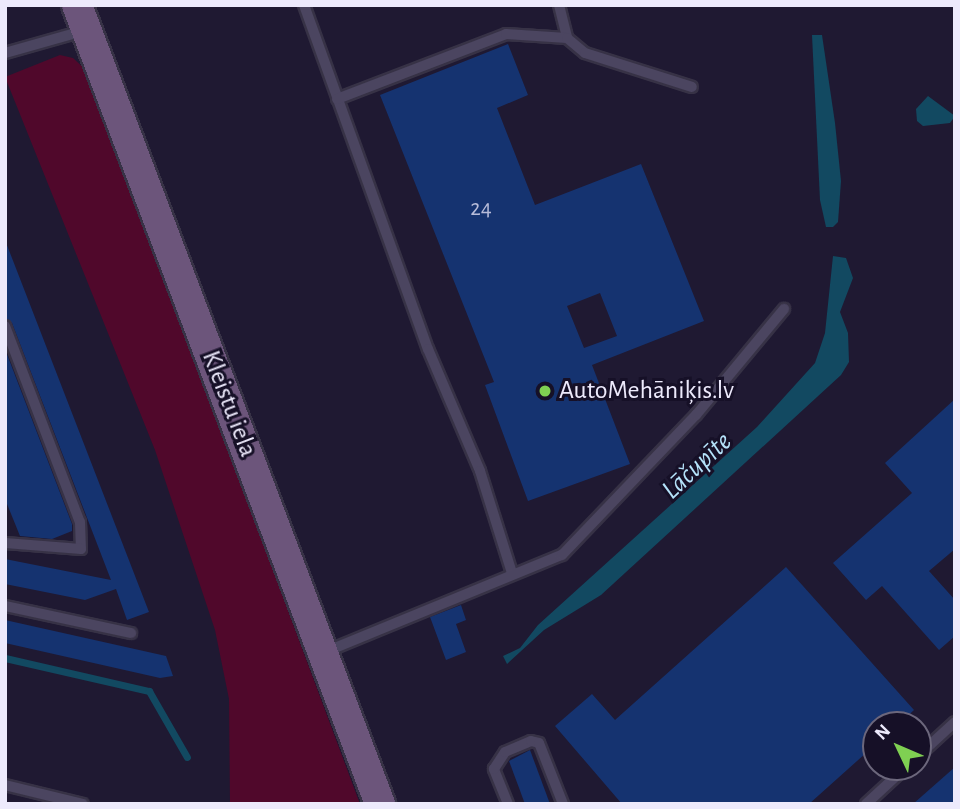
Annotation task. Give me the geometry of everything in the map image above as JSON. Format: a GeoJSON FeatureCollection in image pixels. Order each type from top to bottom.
{"type":"FeatureCollection","features":[{"type":"Feature","properties":{"kind":"main road","name":"Kleistu iela"},"geometry":{"type":"LineString","coordinates":[[82,18],[380,804]]}},
{"type":"Feature","properties":{"kind":"lane"},"geometry":{"type":"LineString","coordinates":[[304,5],[428,349],[480,471],[512,573]]}},
{"type":"Feature","properties":{"kind":"lane"},"geometry":{"type":"LineString","coordinates":[[559,5],[567,38]]}},
{"type":"Feature","properties":{"kind":"lane"},"geometry":{"type":"LineString","coordinates":[[5,53],[82,18]]}},
{"type":"Feature","properties":{"kind":"lane"},"geometry":{"type":"LineString","coordinates":[[337,99],[506,34],[567,38],[585,52],[692,87]]}},
{"type":"Feature","properties":{"kind":"lane"},"geometry":{"type":"LineString","coordinates":[[323,653],[512,573],[562,555],[696,415],[784,309]]}},
{"type":"Feature","properties":{"kind":"lane"},"geometry":{"type":"LineString","coordinates":[[5,326],[80,522],[81,549],[5,543]]}},
{"type":"Feature","properties":{"kind":"lane"},"geometry":{"type":"LineString","coordinates":[[5,606],[131,633]]}},
{"type":"Feature","properties":{"kind":"lane"},"geometry":{"type":"LineString","coordinates":[[932,743],[955,722]]}},
{"type":"Feature","properties":{"kind":"lane"},"geometry":{"type":"LineString","coordinates":[[508,804],[494,769],[505,752],[531,741],[540,743],[563,804]]}},
{"type":"Feature","properties":{"kind":"lane"},"geometry":{"type":"LineString","coordinates":[[866,804],[891,781]]}},
{"type":"Feature","properties":{"kind":"lane"},"geometry":{"type":"LineString","coordinates":[[5,785],[83,804]]}},
{"type":"Feature","properties":{"kind":"shaded area"},"geometry":{"type":"Polygon","coordinates":[[[60,55],[73,58],[87,71],[360,804],[230,804],[229,699],[215,630],[155,450],[5,77],[60,55]]]}},
{"type":"Feature","properties":{"kind":"water"},"geometry":{"type":"Polygon","coordinates":[[[812,35],[822,35],[835,123],[841,181],[838,222],[833,227],[826,227],[820,200],[812,35]]]}},
{"type":"Feature","properties":{"kind":"water"},"geometry":{"type":"Polygon","coordinates":[[[928,96],[955,116],[950,123],[923,126],[917,121],[916,109],[928,96]]]}},
{"type":"Feature","properties":{"kind":"water","name":"Lāčupīte"},"geometry":{"type":"Polygon","coordinates":[[[833,256],[846,258],[853,278],[840,312],[848,333],[849,362],[841,375],[601,595],[544,630],[507,664],[503,656],[520,648],[538,625],[757,427],[815,363],[825,333],[833,256]]]}},
{"type":"Feature","properties":{"kind":"building"},"geometry":{"type":"Polygon","coordinates":[[[508,44],[528,95],[497,108],[535,205],[641,164],[704,321],[592,365],[630,464],[528,501],[485,385],[494,382],[380,95],[508,44]],[[600,293],[567,306],[584,348],[617,336],[600,293]]]}},
{"type":"Feature","properties":{"kind":"building"},"geometry":{"type":"Polygon","coordinates":[[[5,240],[149,612],[127,620],[116,589],[85,600],[5,584],[5,559],[111,580],[12,323],[5,318],[5,240]]]}},
{"type":"Feature","properties":{"kind":"building"},"geometry":{"type":"Polygon","coordinates":[[[5,349],[72,524],[72,531],[52,539],[20,536],[5,499],[5,349]]]}},
{"type":"Feature","properties":{"kind":"building"},"geometry":{"type":"Polygon","coordinates":[[[955,399],[955,549],[929,571],[955,600],[955,636],[939,650],[882,586],[866,600],[833,563],[912,493],[885,463],[955,399]]]}},
{"type":"Feature","properties":{"kind":"building"},"geometry":{"type":"Polygon","coordinates":[[[786,567],[914,710],[862,711],[862,757],[809,804],[622,804],[555,726],[592,694],[615,720],[786,567]]]}},
{"type":"Feature","properties":{"kind":"building"},"geometry":{"type":"Polygon","coordinates":[[[461,605],[466,620],[456,624],[466,652],[446,660],[430,617],[461,605]]]}},
{"type":"Feature","properties":{"kind":"building"},"geometry":{"type":"Polygon","coordinates":[[[5,620],[166,656],[173,676],[160,678],[5,643],[5,620]]]}},
{"type":"Feature","properties":{"kind":"building"},"geometry":{"type":"Polygon","coordinates":[[[530,750],[550,804],[525,804],[509,761],[530,750]]]}},
{"type":"Feature","properties":{"kind":"building"},"geometry":{"type":"Polygon","coordinates":[[[955,767],[955,804],[913,804],[955,767]]]}},
{"type":"Feature","properties":{"kind":"waterway"},"geometry":{"type":"LineString","coordinates":[[5,658],[149,691],[187,757]]}},
{"type":"Feature","properties":{"kind":"place","name":"AutoMehāniķis.lv"},"geometry":{"type":"Point","coordinates":[545,391]}}]}
